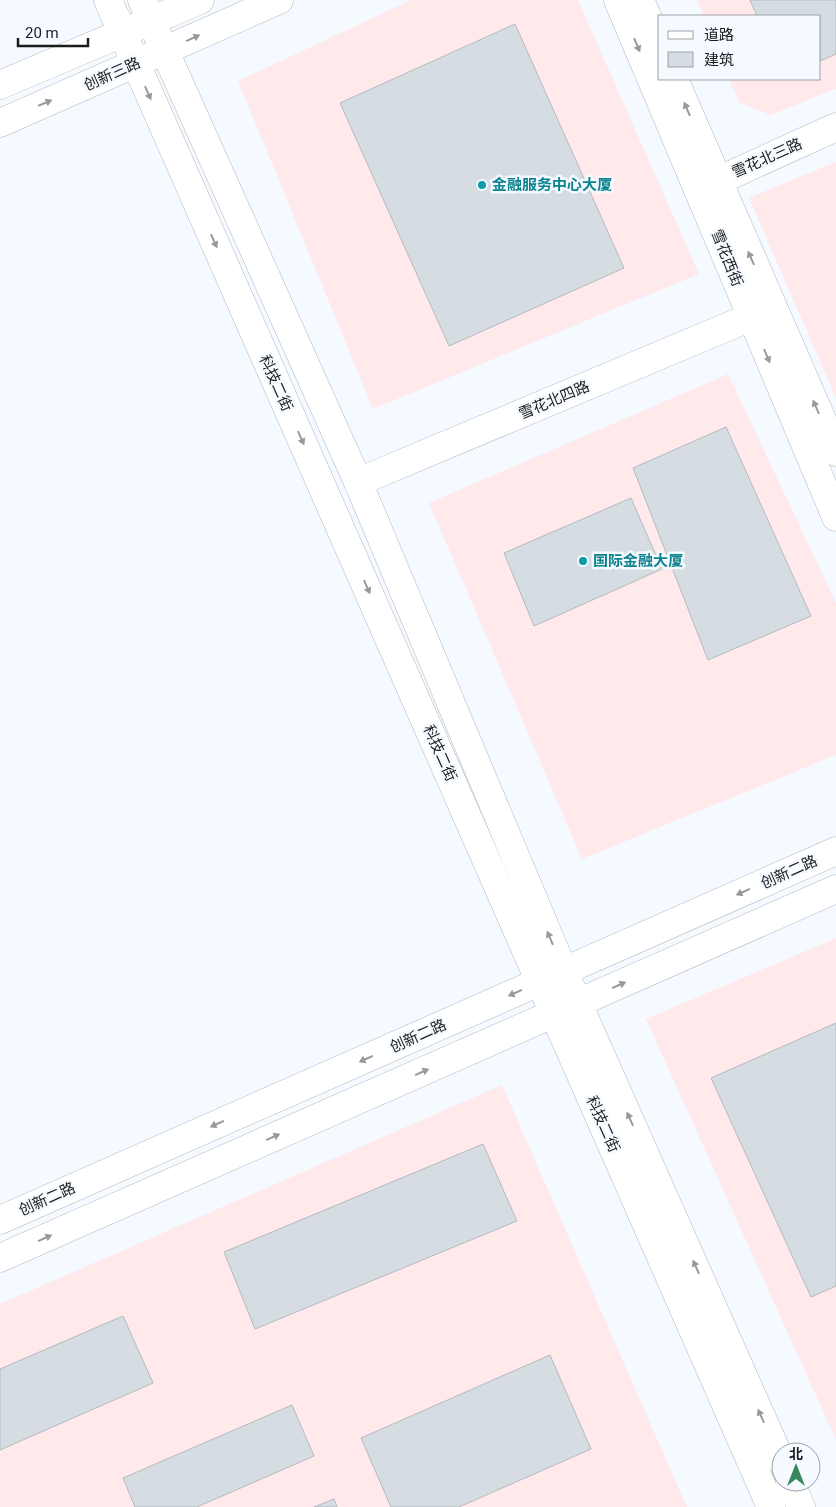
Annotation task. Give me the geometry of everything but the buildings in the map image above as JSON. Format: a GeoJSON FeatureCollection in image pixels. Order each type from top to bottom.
{"type":"FeatureCollection","features":[{"type":"Feature","properties":{"kind":"main road","name":"科技二街"},"geometry":{"type":"LineString","coordinates":[[108,0],[552,976],[579,1002],[773,1442]]}},
{"type":"Feature","properties":{"kind":"main road"},"geometry":{"type":"LineString","coordinates":[[0,85],[122,33],[146,11],[200,0]]}},
{"type":"Feature","properties":{"kind":"main road","name":"创新三路"},"geometry":{"type":"LineString","coordinates":[[0,123],[279,0]]}},
{"type":"Feature","properties":{"kind":"main road","name":"雪花西街"},"geometry":{"type":"LineString","coordinates":[[618,0],[836,452]]}},
{"type":"Feature","properties":{"kind":"main road"},"geometry":{"type":"LineString","coordinates":[[640,0],[658,41]]}},
{"type":"Feature","properties":{"kind":"main road","name":"科技二街"},"geometry":{"type":"LineString","coordinates":[[146,11],[358,482],[552,976],[554,1013],[771,1507]]}},
{"type":"Feature","properties":{"kind":"main road","name":"雪花西街"},"geometry":{"type":"LineString","coordinates":[[674,80],[751,317],[836,517]]}},
{"type":"Feature","properties":{"kind":"main road","name":"雪花北三路"},"geometry":{"type":"LineString","coordinates":[[708,185],[836,127]]}},
{"type":"Feature","properties":{"kind":"main road","name":"雪花北四路"},"geometry":{"type":"LineString","coordinates":[[358,482],[751,317]]}},
{"type":"Feature","properties":{"kind":"main road","name":"创新二路"},"geometry":{"type":"LineString","coordinates":[[0,1220],[836,851]]}},
{"type":"Feature","properties":{"kind":"main road"},"geometry":{"type":"LineString","coordinates":[[0,1258],[836,889]]}},
{"type":"Feature","properties":{"kind":"main road"},"geometry":{"type":"LineString","coordinates":[[794,1492],[801,1507]]}},
{"type":"Feature","properties":{"kind":"shaded area"},"geometry":{"type":"Polygon","coordinates":[[[411,0],[578,0],[699,274],[373,409],[238,81],[411,0]]]}},
{"type":"Feature","properties":{"kind":"shaded area"},"geometry":{"type":"Polygon","coordinates":[[[697,0],[836,0],[836,89],[770,115],[739,102],[729,80],[821,80],[821,15],[703,15],[697,0]]]}},
{"type":"Feature","properties":{"kind":"shaded area"},"geometry":{"type":"Polygon","coordinates":[[[836,162],[836,398],[749,198],[836,162]]]}},
{"type":"Feature","properties":{"kind":"shaded area"},"geometry":{"type":"Polygon","coordinates":[[[728,374],[836,603],[836,755],[582,859],[429,503],[728,374]]]}},
{"type":"Feature","properties":{"kind":"shaded area"},"geometry":{"type":"Polygon","coordinates":[[[836,938],[836,1440],[646,1019],[836,938]]]}},
{"type":"Feature","properties":{"kind":"shaded area"},"geometry":{"type":"Polygon","coordinates":[[[502,1085],[687,1507],[0,1507],[0,1304],[502,1085]]]}},
{"type":"Feature","properties":{"kind":"place","name":"金融服务中心大厦"},"geometry":{"type":"Point","coordinates":[482,185]}},
{"type":"Feature","properties":{"kind":"place","name":"国际金融大厦"},"geometry":{"type":"Point","coordinates":[583,561]}}]}
